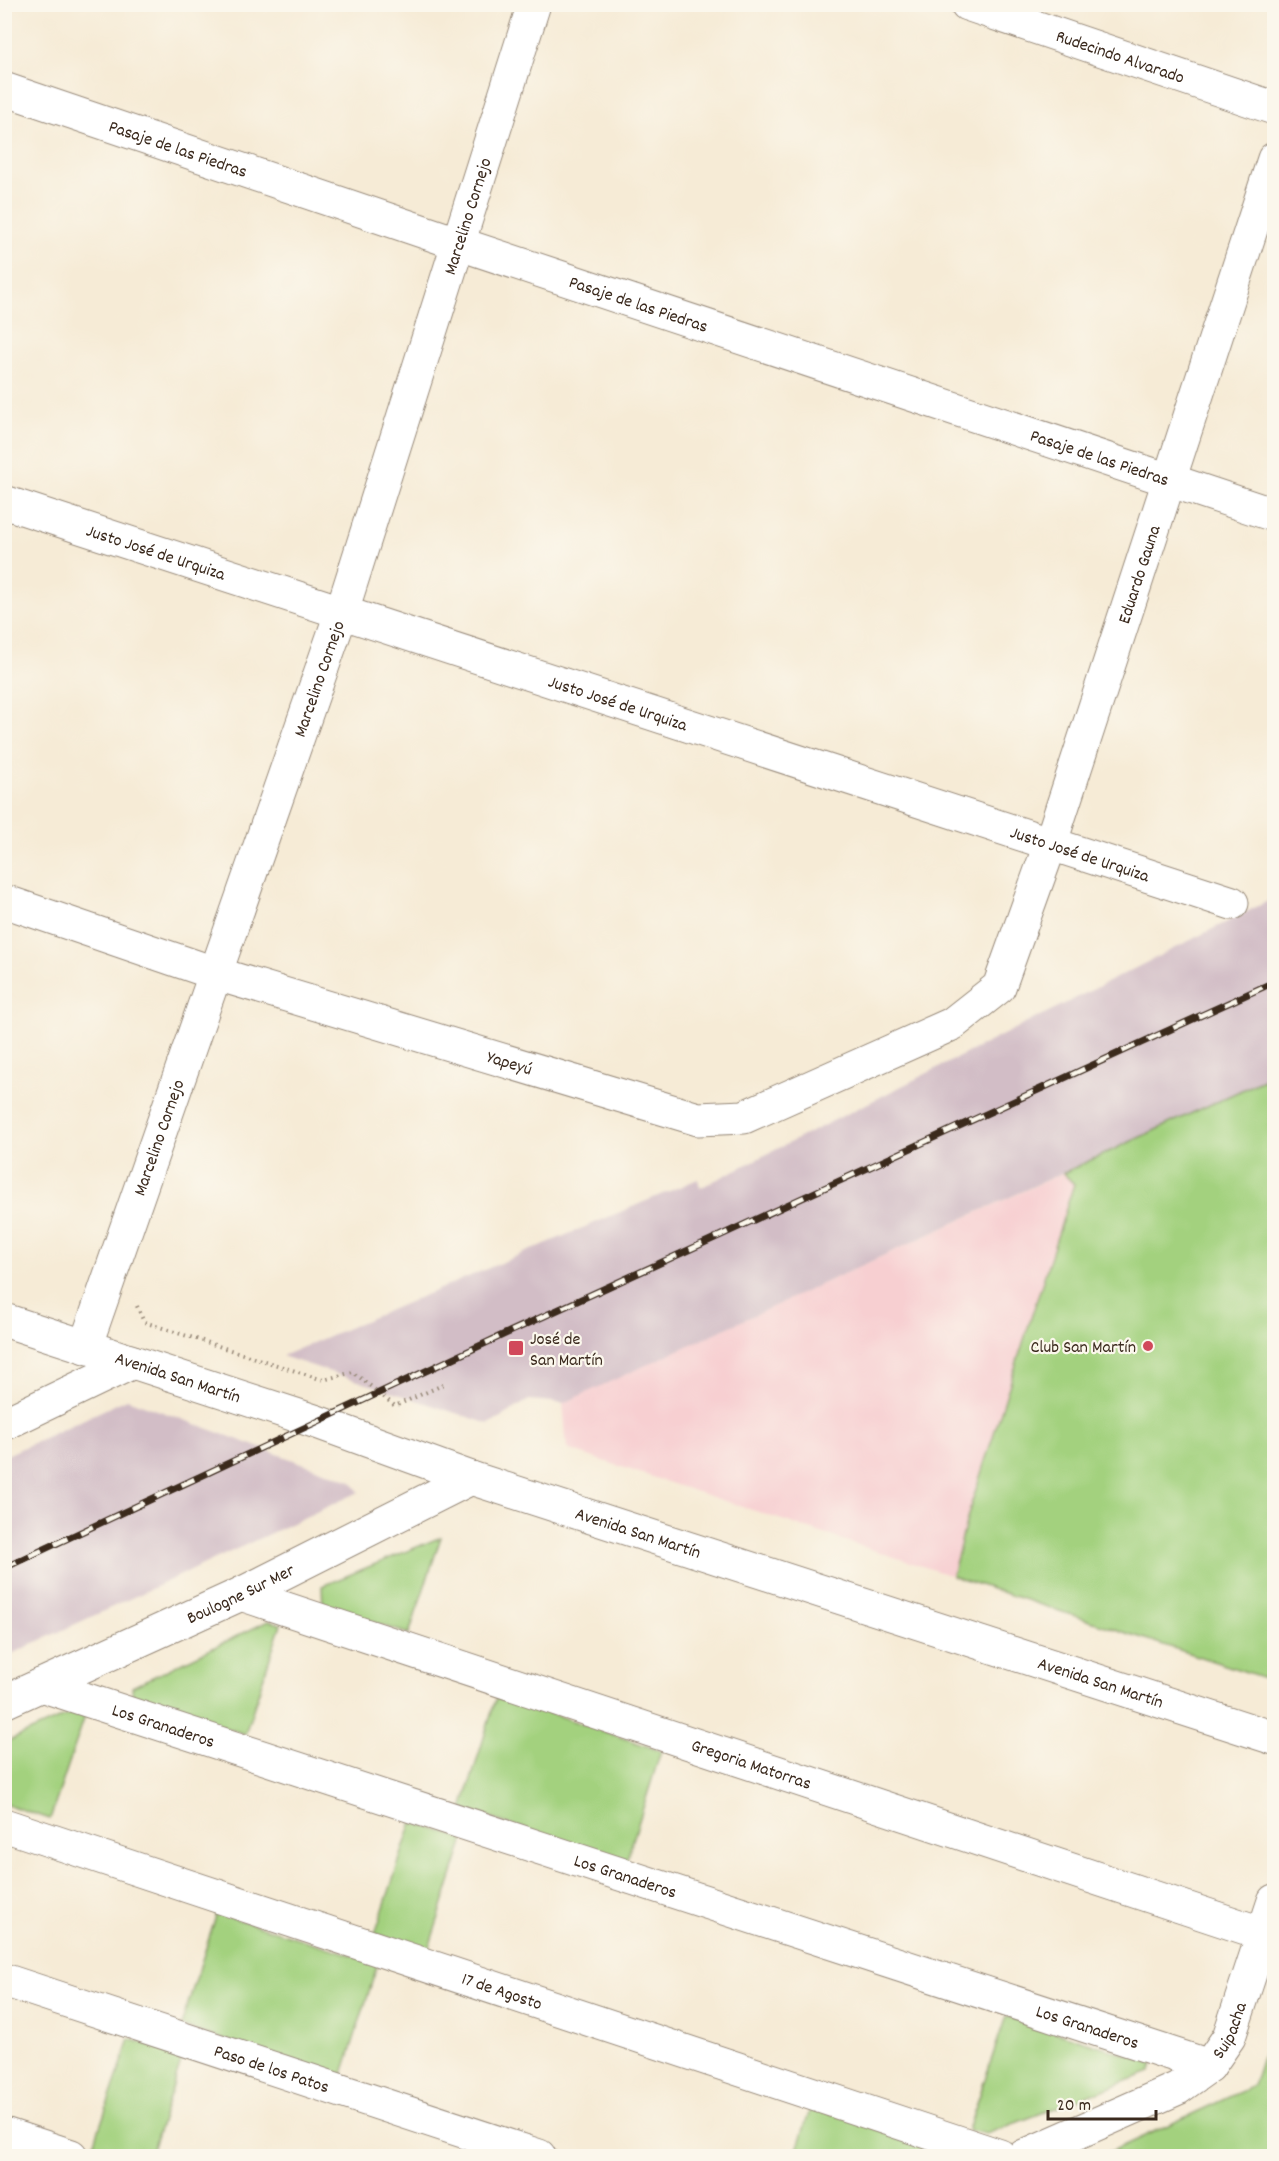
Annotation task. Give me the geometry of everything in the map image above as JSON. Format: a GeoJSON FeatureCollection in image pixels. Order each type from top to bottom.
{"type":"FeatureCollection","features":[{"type":"Feature","properties":{"kind":"street","name":"Marcelino Cornejo"},"geometry":{"type":"LineString","coordinates":[[85,1347],[218,974],[342,611],[534,4]]}},
{"type":"Feature","properties":{"kind":"street","name":"Rudecindo Alvarado"},"geometry":{"type":"LineString","coordinates":[[967,4],[1275,108]]}},
{"type":"Feature","properties":{"kind":"street","name":"Pasaje de las Piedras"},"geometry":{"type":"LineString","coordinates":[[4,89],[457,243],[1275,515]]}},
{"type":"Feature","properties":{"kind":"street","name":"Eduardo Gauna"},"geometry":{"type":"LineString","coordinates":[[999,987],[1050,845],[1168,479],[1275,159]]}},
{"type":"Feature","properties":{"kind":"street","name":"Justo José de Urquiza"},"geometry":{"type":"LineString","coordinates":[[4,502],[1232,903]]}},
{"type":"Feature","properties":{"kind":"street","name":"Yapeyú"},"geometry":{"type":"LineString","coordinates":[[4,901],[218,974],[698,1119],[744,1117],[952,1023],[999,987]]}},
{"type":"Feature","properties":{"kind":"street","name":"Avenida San Martín"},"geometry":{"type":"LineString","coordinates":[[4,1320],[317,1422],[471,1478],[1275,1738]]}},
{"type":"Feature","properties":{"kind":"street"},"geometry":{"type":"LineString","coordinates":[[4,1424],[133,1362]]}},
{"type":"Feature","properties":{"kind":"street","name":"Boulogne Sur Mer"},"geometry":{"type":"LineString","coordinates":[[4,1702],[242,1594],[471,1478]]}},
{"type":"Feature","properties":{"kind":"street","name":"Gregoria Matorras"},"geometry":{"type":"LineString","coordinates":[[242,1594],[1264,1934]]}},
{"type":"Feature","properties":{"kind":"street","name":"Los Granaderos"},"geometry":{"type":"LineString","coordinates":[[41,1685],[1209,2066]]}},
{"type":"Feature","properties":{"kind":"street","name":"17 de Agosto"},"geometry":{"type":"LineString","coordinates":[[4,1825],[1000,2157]]}},
{"type":"Feature","properties":{"kind":"street","name":"Suipacha"},"geometry":{"type":"LineString","coordinates":[[1024,2157],[1178,2088],[1209,2066],[1229,2037],[1275,1901]]}},
{"type":"Feature","properties":{"kind":"street","name":"Paso de los Patos"},"geometry":{"type":"LineString","coordinates":[[4,1980],[539,2157]]}},
{"type":"Feature","properties":{"kind":"street"},"geometry":{"type":"LineString","coordinates":[[4,2134],[71,2157]]}},
{"type":"Feature","properties":{"kind":"path"},"geometry":{"type":"LineString","coordinates":[[104,1292],[135,1303],[144,1322],[322,1380],[353,1372],[395,1406],[445,1384]]}},
{"type":"Feature","properties":{"kind":"shaded area"},"geometry":{"type":"Polygon","coordinates":[[[1274,898],[1274,1075],[564,1403],[529,1400],[489,1424],[282,1356],[698,1179],[700,1188],[1274,898]]]}},
{"type":"Feature","properties":{"kind":"shaded area"},"geometry":{"type":"Polygon","coordinates":[[[1063,1173],[1074,1184],[970,1508],[952,1576],[567,1449],[563,1403],[1063,1173]]]}},
{"type":"Feature","properties":{"kind":"shaded area"},"geometry":{"type":"Polygon","coordinates":[[[127,1399],[351,1481],[359,1492],[5,1657],[5,1456],[127,1399]]]}},
{"type":"Feature","properties":{"kind":"green space","name":"Club San Martín"},"geometry":{"type":"Polygon","coordinates":[[[1274,1075],[1274,1681],[952,1576],[970,1508],[1074,1184],[1063,1173],[1274,1075]]]}},
{"type":"Feature","properties":{"kind":"green space"},"geometry":{"type":"Polygon","coordinates":[[[441,1537],[409,1634],[323,1606],[322,1586],[441,1537]]]}},
{"type":"Feature","properties":{"kind":"green space"},"geometry":{"type":"Polygon","coordinates":[[[268,1621],[281,1624],[245,1734],[133,1699],[132,1687],[268,1621]]]}},
{"type":"Feature","properties":{"kind":"green space"},"geometry":{"type":"Polygon","coordinates":[[[497,1695],[661,1751],[626,1862],[462,1809],[497,1695]]]}},
{"type":"Feature","properties":{"kind":"green space"},"geometry":{"type":"Polygon","coordinates":[[[74,1712],[85,1716],[50,1819],[5,1804],[4,1743],[74,1712]]]}},
{"type":"Feature","properties":{"kind":"green space"},"geometry":{"type":"Polygon","coordinates":[[[412,1822],[464,1839],[428,1951],[375,1934],[412,1822]]]}},
{"type":"Feature","properties":{"kind":"green space"},"geometry":{"type":"Polygon","coordinates":[[[217,1913],[378,1963],[342,2077],[181,2026],[217,1913]]]}},
{"type":"Feature","properties":{"kind":"green space"},"geometry":{"type":"Polygon","coordinates":[[[1006,2016],[1153,2063],[1151,2072],[986,2134],[968,2130],[1006,2016]]]}},
{"type":"Feature","properties":{"kind":"green space"},"geometry":{"type":"Polygon","coordinates":[[[1274,2019],[1274,2156],[1101,2156],[1253,2086],[1274,2019]]]}},
{"type":"Feature","properties":{"kind":"green space"},"geometry":{"type":"Polygon","coordinates":[[[130,2039],[183,2056],[150,2156],[113,2156],[92,2150],[130,2039]]]}},
{"type":"Feature","properties":{"kind":"green space"},"geometry":{"type":"Polygon","coordinates":[[[811,2107],[942,2150],[943,2156],[795,2156],[811,2107]]]}},
{"type":"Feature","properties":{"kind":"railway"},"geometry":{"type":"LineString","coordinates":[[4,1568],[505,1334],[1274,982]]}},
{"type":"Feature","properties":{"kind":"place","name":"Club San Martín"},"geometry":{"type":"Point","coordinates":[1148,1346]}},
{"type":"Feature","properties":{"kind":"place","name":"José de San Martín"},"geometry":{"type":"Point","coordinates":[516,1348]}}]}
